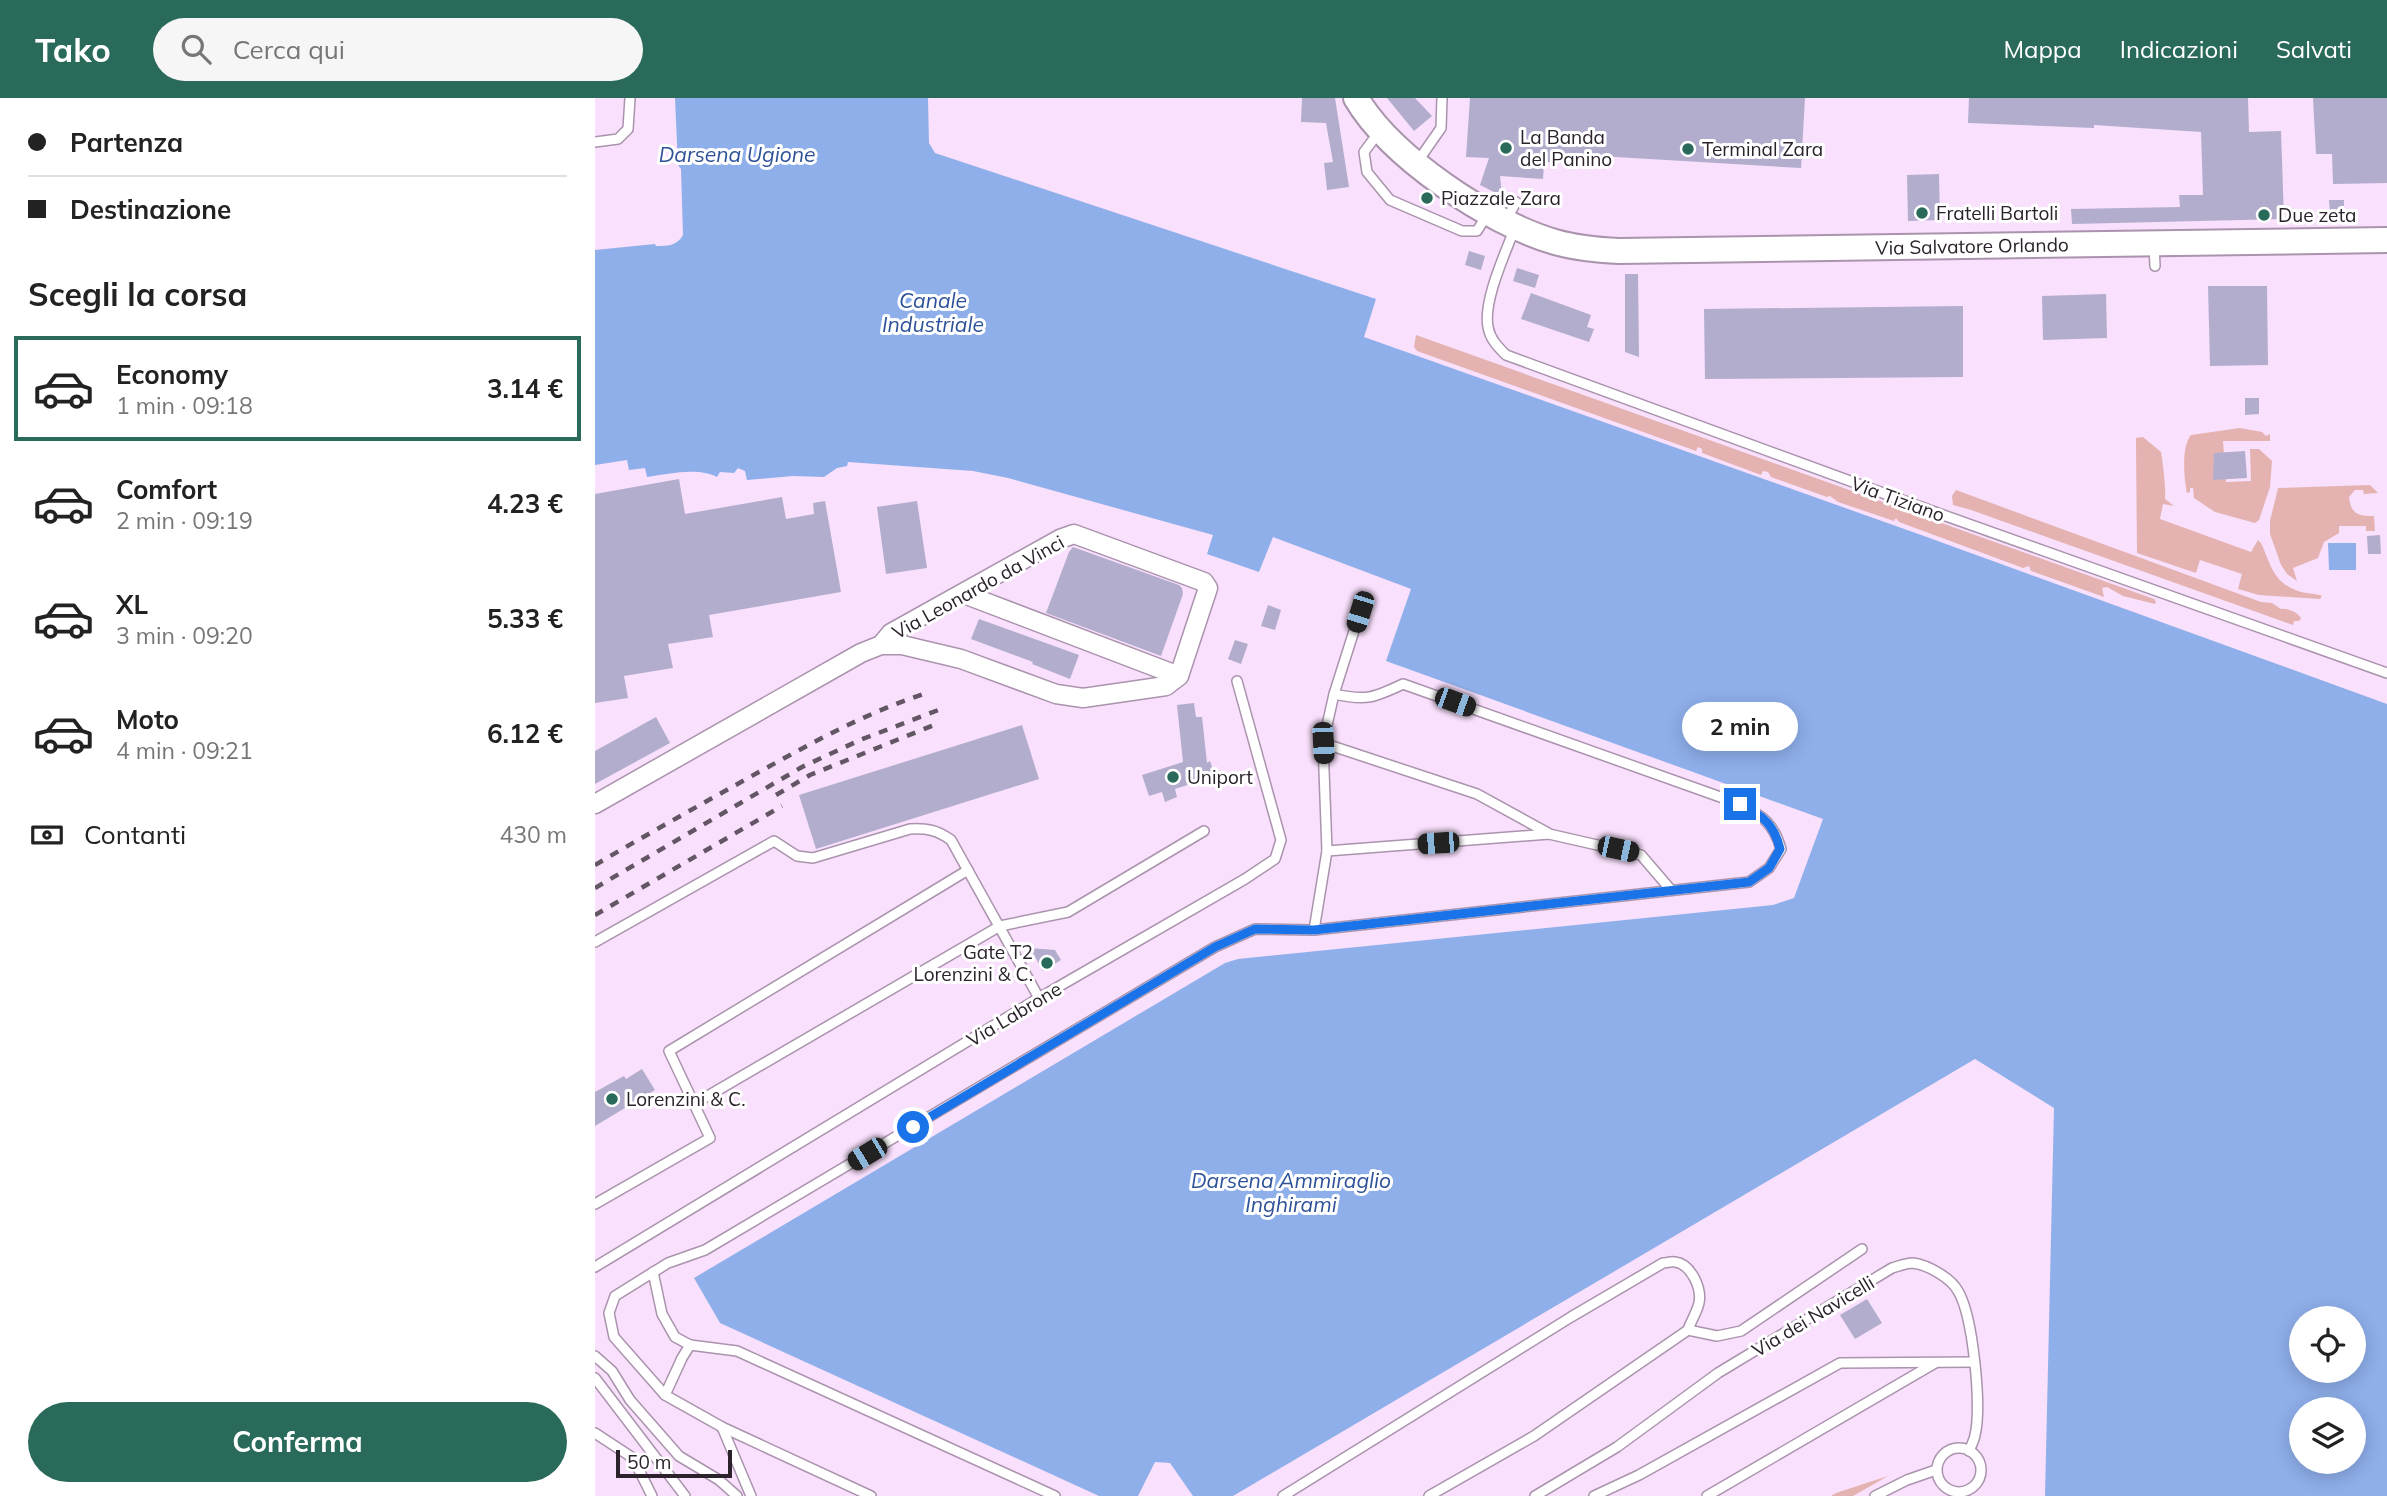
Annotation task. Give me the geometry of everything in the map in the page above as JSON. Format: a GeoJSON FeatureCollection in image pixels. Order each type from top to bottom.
{"type":"FeatureCollection","features":[{"type":"Feature","properties":{"kind":"main road"},"geometry":{"type":"LineString","coordinates":[[1356,98],[1380,131],[1416,162],[1448,187],[1506,216]]}},
{"type":"Feature","properties":{"kind":"main road","name":"Via Salvatore Orlando"},"geometry":{"type":"LineString","coordinates":[[1506,216],[1557,243],[1619,251],[2154,255],[2387,240]]}},
{"type":"Feature","properties":{"kind":"street","name":"Via Leonardo da Vinci"},"geometry":{"type":"LineString","coordinates":[[595,804],[861,653],[881,645],[902,645],[961,659],[1056,694],[1083,698],[1165,686],[1179,676],[1208,588],[1204,582],[1074,534],[1060,539],[891,633],[881,645]]}},
{"type":"Feature","properties":{"kind":"street"},"geometry":{"type":"LineString","coordinates":[[964,594],[1179,676]]}},
{"type":"Feature","properties":{"kind":"lane"},"geometry":{"type":"LineString","coordinates":[[595,142],[618,139],[628,129],[630,98]]}},
{"type":"Feature","properties":{"kind":"lane"},"geometry":{"type":"LineString","coordinates":[[1416,162],[1441,128],[1442,98]]}},
{"type":"Feature","properties":{"kind":"lane"},"geometry":{"type":"LineString","coordinates":[[1380,131],[1364,152],[1367,172],[1390,200],[1462,231],[1477,231],[1506,216]]}},
{"type":"Feature","properties":{"kind":"lane","name":"Via Tiziano"},"geometry":{"type":"LineString","coordinates":[[1506,216],[1501,262],[1490,303],[1488,327],[1496,346],[1506,355],[1893,498],[2387,673]]}},
{"type":"Feature","properties":{"kind":"lane"},"geometry":{"type":"LineString","coordinates":[[1314,930],[1327,851],[1323,743],[1334,695],[1360,612]]}},
{"type":"Feature","properties":{"kind":"lane","name":"Via Labrone"},"geometry":{"type":"LineString","coordinates":[[595,1267],[1039,998],[1275,859],[1281,840],[1237,681]]}},
{"type":"Feature","properties":{"kind":"lane"},"geometry":{"type":"LineString","coordinates":[[871,1496],[722,1427],[665,1395],[614,1337],[609,1313],[615,1296],[668,1263],[705,1250],[1215,947],[1255,929],[1314,930],[1749,882],[1769,868],[1780,849],[1777,834],[1760,814],[1740,804],[1403,684],[1375,697],[1334,695]]}},
{"type":"Feature","properties":{"kind":"lane"},"geometry":{"type":"LineString","coordinates":[[1323,743],[1477,794],[1549,834],[1641,855],[1671,890]]}},
{"type":"Feature","properties":{"kind":"lane"},"geometry":{"type":"LineString","coordinates":[[595,942],[774,841],[797,856],[813,858],[910,829],[926,828],[951,840],[1039,998]]}},
{"type":"Feature","properties":{"kind":"lane"},"geometry":{"type":"LineString","coordinates":[[694,1104],[1000,926],[1068,912],[1204,831]]}},
{"type":"Feature","properties":{"kind":"lane"},"geometry":{"type":"LineString","coordinates":[[1327,851],[1549,834]]}},
{"type":"Feature","properties":{"kind":"lane"},"geometry":{"type":"LineString","coordinates":[[595,1204],[710,1138],[669,1051],[968,870]]}},
{"type":"Feature","properties":{"kind":"lane"},"geometry":{"type":"LineString","coordinates":[[1688,1330],[1717,1336],[1741,1331],[1861,1249]]}},
{"type":"Feature","properties":{"kind":"lane"},"geometry":{"type":"LineString","coordinates":[[1283,1496],[1663,1263],[1675,1262],[1684,1266],[1699,1290],[1699,1303],[1688,1330],[1534,1436],[1429,1496]]}},
{"type":"Feature","properties":{"kind":"lane","name":"Via dei Navicelli"},"geometry":{"type":"LineString","coordinates":[[1535,1496],[1617,1447],[1718,1373],[1892,1268],[1903,1264],[1915,1263],[1940,1274],[1958,1289],[1964,1303],[1974,1363],[1977,1407],[1976,1434],[1969,1451]]}},
{"type":"Feature","properties":{"kind":"lane"},"geometry":{"type":"LineString","coordinates":[[653,1272],[662,1314],[675,1337],[690,1345],[737,1351],[1055,1496]]}},
{"type":"Feature","properties":{"kind":"lane"},"geometry":{"type":"LineString","coordinates":[[665,1395],[690,1345]]}},
{"type":"Feature","properties":{"kind":"lane"},"geometry":{"type":"LineString","coordinates":[[595,1356],[612,1371],[637,1409],[679,1456],[719,1480],[737,1496]]}},
{"type":"Feature","properties":{"kind":"lane"},"geometry":{"type":"LineString","coordinates":[[1594,1496],[1639,1475],[1840,1363],[1974,1363]]}},
{"type":"Feature","properties":{"kind":"lane"},"geometry":{"type":"LineString","coordinates":[[1707,1496],[1936,1363]]}},
{"type":"Feature","properties":{"kind":"lane"},"geometry":{"type":"LineString","coordinates":[[595,1378],[685,1496]]}},
{"type":"Feature","properties":{"kind":"lane"},"geometry":{"type":"LineString","coordinates":[[722,1427],[751,1496]]}},
{"type":"Feature","properties":{"kind":"lane"},"geometry":{"type":"LineString","coordinates":[[595,1433],[633,1458],[652,1496]]}},
{"type":"Feature","properties":{"kind":"lane"},"geometry":{"type":"LineString","coordinates":[[1959,1448],[1977,1457],[1981,1468],[1975,1485],[1958,1492],[1949,1490],[1941,1483],[1936,1469],[1948,1450],[1959,1448]]}},
{"type":"Feature","properties":{"kind":"lane"},"geometry":{"type":"LineString","coordinates":[[1874,1496],[1936,1469]]}},
{"type":"Feature","properties":{"kind":"shaded area"},"geometry":{"type":"Polygon","coordinates":[[[1416,335],[2154,599],[2156,602],[2155,604],[2123,596],[2107,587],[2102,588],[2104,597],[2031,571],[2029,566],[2023,568],[1899,522],[1896,518],[1894,521],[1838,502],[1830,496],[1771,477],[1768,472],[1763,471],[1761,475],[1702,453],[1702,449],[1698,447],[1696,451],[1417,351],[1414,347],[1416,335]]]}},
{"type":"Feature","properties":{"kind":"shaded area"},"geometry":{"type":"Polygon","coordinates":[[[2240,428],[2262,432],[2266,436],[2270,434],[2270,441],[2223,441],[2226,482],[2251,481],[2250,449],[2259,449],[2272,461],[2270,487],[2259,520],[2255,523],[2215,512],[2194,498],[2193,488],[2187,493],[2186,487],[2185,455],[2191,435],[2240,428]]]}},
{"type":"Feature","properties":{"kind":"shaded area"},"geometry":{"type":"Polygon","coordinates":[[[2143,437],[2161,452],[2165,499],[2174,506],[2163,504],[2160,519],[2251,552],[2258,540],[2271,567],[2284,584],[2301,592],[2322,596],[2320,599],[2259,595],[2238,589],[2242,574],[2200,560],[2196,573],[2137,553],[2136,438],[2143,437]]]}},
{"type":"Feature","properties":{"kind":"shaded area"},"geometry":{"type":"Polygon","coordinates":[[[2370,485],[2378,493],[2364,494],[2363,490],[2355,490],[2349,497],[2354,511],[2364,516],[2374,516],[2375,531],[2366,531],[2366,526],[2339,526],[2339,533],[2324,542],[2318,558],[2293,568],[2297,581],[2287,574],[2270,534],[2270,521],[2278,488],[2370,485]]]}},
{"type":"Feature","properties":{"kind":"shaded area"},"geometry":{"type":"Polygon","coordinates":[[[1956,490],[2261,602],[2272,603],[2281,609],[2294,612],[2301,618],[2294,621],[2293,625],[1953,505],[1952,496],[1956,490]]]}},
{"type":"Feature","properties":{"kind":"shaded area"},"geometry":{"type":"Polygon","coordinates":[[[1888,1476],[1853,1496],[1831,1496],[1836,1493],[1888,1476]]]}},
{"type":"Feature","properties":{"kind":"water"},"geometry":{"type":"Polygon","coordinates":[[[675,98],[928,98],[929,143],[935,153],[1376,299],[1364,337],[2387,704],[2387,1496],[2045,1496],[2054,1108],[1975,1059],[1233,1496],[1193,1496],[1170,1463],[1155,1462],[1138,1496],[1099,1496],[720,1323],[694,1278],[1225,963],[1238,959],[1773,905],[1794,898],[1823,819],[1386,661],[1411,589],[1273,537],[1259,572],[1207,554],[1213,535],[1008,478],[973,471],[848,462],[847,466],[837,468],[824,477],[793,476],[747,480],[745,471],[738,468],[734,473],[720,472],[717,477],[692,472],[647,477],[645,468],[629,470],[627,460],[595,465],[595,250],[668,245],[681,239],[681,169],[678,165],[675,98]]]}},
{"type":"Feature","properties":{"kind":"water"},"geometry":{"type":"Polygon","coordinates":[[[2328,543],[2356,543],[2356,570],[2329,570],[2328,543]]]}},
{"type":"Feature","properties":{"kind":"building"},"geometry":{"type":"Polygon","coordinates":[[[1302,98],[1335,98],[1349,187],[1327,190],[1324,163],[1333,162],[1326,123],[1301,122],[1302,98]]]}},
{"type":"Feature","properties":{"kind":"building"},"geometry":{"type":"Polygon","coordinates":[[[1387,98],[1415,98],[1432,116],[1414,131],[1387,98]]]}},
{"type":"Feature","properties":{"kind":"building"},"geometry":{"type":"Polygon","coordinates":[[[1470,98],[1805,98],[1801,168],[1565,154],[1565,163],[1544,162],[1543,179],[1500,176],[1502,196],[1480,185],[1489,158],[1466,157],[1470,98]]]}},
{"type":"Feature","properties":{"kind":"building"},"geometry":{"type":"Polygon","coordinates":[[[1969,98],[2248,98],[2249,132],[2281,131],[2284,219],[2072,224],[2071,209],[2180,207],[2179,195],[2203,195],[2201,132],[2094,125],[2094,128],[1968,123],[1969,98]]]}},
{"type":"Feature","properties":{"kind":"building"},"geometry":{"type":"Polygon","coordinates":[[[2313,98],[2387,98],[2387,183],[2333,184],[2332,154],[2316,154],[2313,98]]]}},
{"type":"Feature","properties":{"kind":"building"},"geometry":{"type":"Polygon","coordinates":[[[1939,174],[1940,220],[1908,221],[1907,175],[1939,174]]]}},
{"type":"Feature","properties":{"kind":"building"},"geometry":{"type":"Polygon","coordinates":[[[2329,200],[2344,200],[2344,211],[2330,212],[2329,200]]]}},
{"type":"Feature","properties":{"kind":"building"},"geometry":{"type":"Polygon","coordinates":[[[1469,251],[1485,256],[1481,270],[1465,265],[1469,251]]]}},
{"type":"Feature","properties":{"kind":"building"},"geometry":{"type":"Polygon","coordinates":[[[1517,268],[1539,275],[1535,288],[1513,281],[1517,268]]]}},
{"type":"Feature","properties":{"kind":"building"},"geometry":{"type":"Polygon","coordinates":[[[1625,274],[1638,274],[1639,357],[1625,352],[1625,274]]]}},
{"type":"Feature","properties":{"kind":"building"},"geometry":{"type":"Polygon","coordinates":[[[2208,286],[2267,286],[2268,365],[2210,366],[2208,286]]]}},
{"type":"Feature","properties":{"kind":"building"},"geometry":{"type":"Polygon","coordinates":[[[1531,293],[1591,315],[1587,327],[1594,329],[1589,342],[1521,319],[1531,293]]]}},
{"type":"Feature","properties":{"kind":"building"},"geometry":{"type":"Polygon","coordinates":[[[2106,294],[2107,338],[2043,340],[2042,296],[2106,294]]]}},
{"type":"Feature","properties":{"kind":"building"},"geometry":{"type":"Polygon","coordinates":[[[1963,306],[1963,377],[1705,379],[1704,309],[1963,306]]]}},
{"type":"Feature","properties":{"kind":"building"},"geometry":{"type":"Polygon","coordinates":[[[2245,398],[2259,398],[2259,414],[2245,415],[2245,398]]]}},
{"type":"Feature","properties":{"kind":"building"},"geometry":{"type":"Polygon","coordinates":[[[2245,451],[2247,478],[2213,480],[2214,453],[2245,451]]]}},
{"type":"Feature","properties":{"kind":"building"},"geometry":{"type":"Polygon","coordinates":[[[679,479],[685,514],[782,497],[786,519],[814,514],[813,503],[825,501],[841,592],[709,615],[713,637],[668,644],[673,668],[624,676],[628,698],[595,703],[595,494],[679,479]]]}},
{"type":"Feature","properties":{"kind":"building"},"geometry":{"type":"Polygon","coordinates":[[[917,501],[927,568],[886,574],[877,507],[917,501]]]}},
{"type":"Feature","properties":{"kind":"building"},"geometry":{"type":"Polygon","coordinates":[[[2380,535],[2381,554],[2368,554],[2367,536],[2380,535]]]}},
{"type":"Feature","properties":{"kind":"building"},"geometry":{"type":"Polygon","coordinates":[[[1073,547],[1182,588],[1183,594],[1161,656],[1046,613],[1073,547]]]}},
{"type":"Feature","properties":{"kind":"building"},"geometry":{"type":"Polygon","coordinates":[[[1268,605],[1281,610],[1275,630],[1261,626],[1268,605]]]}},
{"type":"Feature","properties":{"kind":"building"},"geometry":{"type":"Polygon","coordinates":[[[979,619],[1079,655],[1070,679],[971,639],[979,619]]]}},
{"type":"Feature","properties":{"kind":"building"},"geometry":{"type":"Polygon","coordinates":[[[1235,640],[1248,644],[1241,664],[1228,659],[1235,640]]]}},
{"type":"Feature","properties":{"kind":"building"},"geometry":{"type":"Polygon","coordinates":[[[1194,703],[1196,717],[1202,717],[1207,763],[1210,761],[1215,776],[1175,789],[1177,797],[1165,802],[1162,792],[1149,796],[1142,775],[1183,762],[1177,705],[1194,703]]]}},
{"type":"Feature","properties":{"kind":"building"},"geometry":{"type":"Polygon","coordinates":[[[656,717],[670,743],[595,784],[595,751],[656,717]]]}},
{"type":"Feature","properties":{"kind":"building"},"geometry":{"type":"Polygon","coordinates":[[[1022,725],[1039,779],[816,849],[799,795],[1022,725]]]}},
{"type":"Feature","properties":{"kind":"building","name":"Gate T2 Lorenzini & C."},"geometry":{"type":"Polygon","coordinates":[[[1030,948],[1055,950],[1061,960],[1043,971],[1030,948]]]}},
{"type":"Feature","properties":{"kind":"building"},"geometry":{"type":"Polygon","coordinates":[[[642,1069],[655,1090],[595,1126],[595,1092],[642,1069]]]}},
{"type":"Feature","properties":{"kind":"building"},"geometry":{"type":"Polygon","coordinates":[[[1867,1299],[1882,1323],[1855,1339],[1840,1315],[1867,1299]]]}},
{"type":"Feature","properties":{"kind":"railway"},"geometry":{"type":"LineString","coordinates":[[595,865],[816,741],[883,709],[930,692]]}},
{"type":"Feature","properties":{"kind":"railway"},"geometry":{"type":"LineString","coordinates":[[595,888],[802,767],[860,740],[941,709]]}},
{"type":"Feature","properties":{"kind":"railway"},"geometry":{"type":"LineString","coordinates":[[776,795],[810,775],[939,723]]}},
{"type":"Feature","properties":{"kind":"railway"},"geometry":{"type":"LineString","coordinates":[[595,915],[782,806]]}},
{"type":"Feature","properties":{"kind":"place","name":"La Banda del Panino"},"geometry":{"type":"Point","coordinates":[1506,148]}},
{"type":"Feature","properties":{"kind":"place","name":"Terminal Zara"},"geometry":{"type":"Point","coordinates":[1688,149]}},
{"type":"Feature","properties":{"kind":"place","name":"Piazzale Zara"},"geometry":{"type":"Point","coordinates":[1427,198]}},
{"type":"Feature","properties":{"kind":"place","name":"Fratelli Bartoli"},"geometry":{"type":"Point","coordinates":[1922,213]}},
{"type":"Feature","properties":{"kind":"place","name":"Due zeta"},"geometry":{"type":"Point","coordinates":[2264,215]}},
{"type":"Feature","properties":{"kind":"place","name":"Uniport"},"geometry":{"type":"Point","coordinates":[1173,777]}},
{"type":"Feature","properties":{"kind":"place","name":"Gate T2 Lorenzini & C."},"geometry":{"type":"Point","coordinates":[1047,963]}},
{"type":"Feature","properties":{"kind":"place","name":"Lorenzini & C."},"geometry":{"type":"Point","coordinates":[612,1099]}},
{"type":"Feature","properties":{"kind":"route"},"geometry":{"type":"LineString","coordinates":[[913,1127],[1215,947],[1255,929],[1314,930],[1749,882],[1769,868],[1780,849],[1777,834],[1760,814],[1740,804]]}},
{"type":"Feature","properties":{"kind":"water label","name":"Darsena Ugione"},"geometry":{"type":"Point","coordinates":[737,155]}},
{"type":"Feature","properties":{"kind":"water label","name":"Canale Industriale"},"geometry":{"type":"Point","coordinates":[933,313]}},
{"type":"Feature","properties":{"kind":"water label","name":"Darsena Ammiraglio Inghirami"},"geometry":{"type":"Point","coordinates":[1291,1193]}}]}
